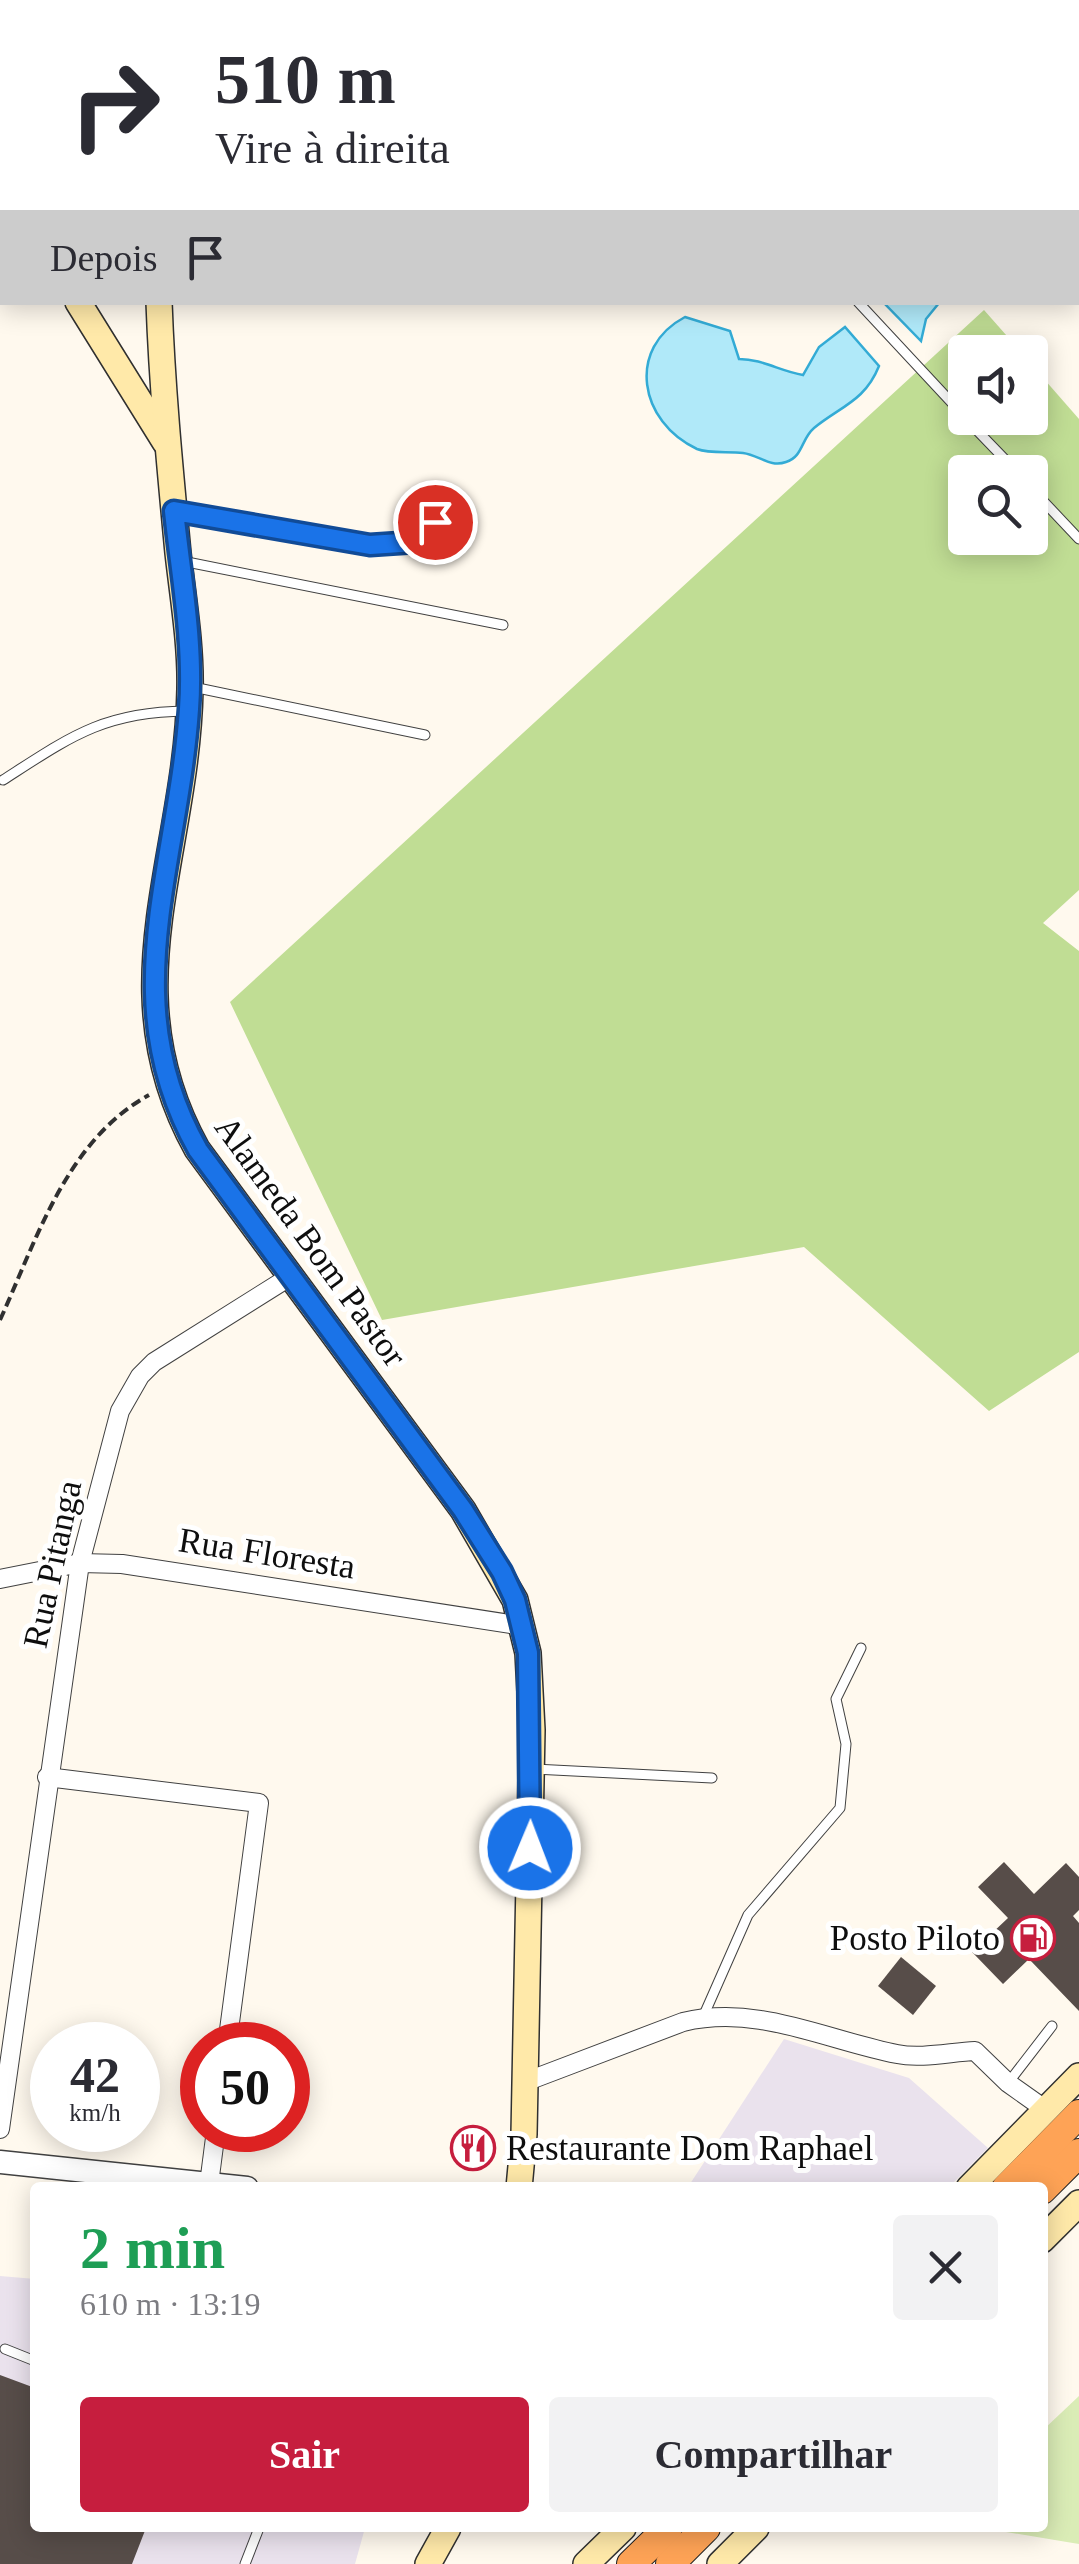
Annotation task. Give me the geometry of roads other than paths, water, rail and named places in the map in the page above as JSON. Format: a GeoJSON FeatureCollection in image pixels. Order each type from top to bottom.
{"type":"FeatureCollection","features":[{"type":"Feature","properties":{"kind":"highway"},"geometry":{"type":"LineString","coordinates":[[1012,2182],[1079,2114]]}},
{"type":"Feature","properties":{"kind":"highway"},"geometry":{"type":"LineString","coordinates":[[1048,2184],[1079,2153]]}},
{"type":"Feature","properties":{"kind":"highway"},"geometry":{"type":"LineString","coordinates":[[632,2564],[664,2532]]}},
{"type":"Feature","properties":{"kind":"highway"},"geometry":{"type":"LineString","coordinates":[[670,2564],[702,2532]]}},
{"type":"Feature","properties":{"kind":"main road"},"geometry":{"type":"LineString","coordinates":[[80,305],[167,445]]}},
{"type":"Feature","properties":{"kind":"main road","name":"Alameda Bom Pastor"},"geometry":{"type":"LineString","coordinates":[[159,305],[167,445],[190,699],[181,800],[153,960],[154,1027],[166,1085],[198,1150],[463,1510],[502,1572],[523,1626],[531,1690],[531,1769],[526,2082],[519,2182]]}},
{"type":"Feature","properties":{"kind":"main road"},"geometry":{"type":"LineString","coordinates":[[975,2182],[1079,2076]]}},
{"type":"Feature","properties":{"kind":"main road"},"geometry":{"type":"LineString","coordinates":[[1048,2234],[1079,2203]]}},
{"type":"Feature","properties":{"kind":"main road"},"geometry":{"type":"LineString","coordinates":[[428,2564],[448,2532]]}},
{"type":"Feature","properties":{"kind":"main road"},"geometry":{"type":"LineString","coordinates":[[450,2532],[453,2564]]}},
{"type":"Feature","properties":{"kind":"main road"},"geometry":{"type":"LineString","coordinates":[[586,2564],[619,2532]]}},
{"type":"Feature","properties":{"kind":"main road"},"geometry":{"type":"LineString","coordinates":[[720,2564],[752,2532]]}},
{"type":"Feature","properties":{"kind":"street","name":"Rua Pitanga"},"geometry":{"type":"LineString","coordinates":[[0,2129],[80,1563],[120,1411],[140,1376],[154,1362],[290,1276]]}},
{"type":"Feature","properties":{"kind":"street","name":"Rua Floresta"},"geometry":{"type":"LineString","coordinates":[[0,1579],[80,1563],[122,1564],[523,1626]]}},
{"type":"Feature","properties":{"kind":"street"},"geometry":{"type":"LineString","coordinates":[[47,1777],[259,1803],[230,2022]]}},
{"type":"Feature","properties":{"kind":"street"},"geometry":{"type":"LineString","coordinates":[[526,2082],[703,2017],[784,2023],[900,2055],[975,2051],[1008,2083],[1046,2110]]}},
{"type":"Feature","properties":{"kind":"street"},"geometry":{"type":"LineString","coordinates":[[209,2182],[213,2152]]}},
{"type":"Feature","properties":{"kind":"street"},"geometry":{"type":"LineString","coordinates":[[0,2162],[190,2182]]}},
{"type":"Feature","properties":{"kind":"lane"},"geometry":{"type":"LineString","coordinates":[[861,305],[948,399]]}},
{"type":"Feature","properties":{"kind":"lane"},"geometry":{"type":"LineString","coordinates":[[982,435],[1001,455]]}},
{"type":"Feature","properties":{"kind":"lane"},"geometry":{"type":"LineString","coordinates":[[1048,506],[1079,539]]}},
{"type":"Feature","properties":{"kind":"lane"},"geometry":{"type":"LineString","coordinates":[[174,511],[370,545],[415,542],[435,522]]}},
{"type":"Feature","properties":{"kind":"lane"},"geometry":{"type":"LineString","coordinates":[[179,561],[503,626]]}},
{"type":"Feature","properties":{"kind":"lane"},"geometry":{"type":"LineString","coordinates":[[3,780],[79,731],[190,699],[424,735]]}},
{"type":"Feature","properties":{"kind":"lane"},"geometry":{"type":"LineString","coordinates":[[703,2017],[748,1915],[840,1808],[846,1744],[836,1699],[861,1648]]}},
{"type":"Feature","properties":{"kind":"lane"},"geometry":{"type":"LineString","coordinates":[[531,1769],[712,1778]]}},
{"type":"Feature","properties":{"kind":"lane"},"geometry":{"type":"LineString","coordinates":[[1008,2083],[1052,2026]]}},
{"type":"Feature","properties":{"kind":"lane"},"geometry":{"type":"LineString","coordinates":[[5,2348],[30,2358]]}},
{"type":"Feature","properties":{"kind":"lane"},"geometry":{"type":"LineString","coordinates":[[246,2564],[258,2532]]}},
{"type":"Feature","properties":{"kind":"water"},"geometry":{"type":"Polygon","coordinates":[[[886,305],[937,305],[926,319],[921,341],[886,305]]]}},
{"type":"Feature","properties":{"kind":"water"},"geometry":{"type":"Polygon","coordinates":[[[685,317],[730,331],[739,359],[803,375],[819,347],[845,327],[879,366],[867,387],[814,428],[792,460],[775,463],[743,453],[702,451],[677,437],[662,421],[647,384],[654,347],[666,330],[685,317]]]}},
{"type":"Feature","properties":{"kind":"place","name":"Posto Piloto"},"geometry":{"type":"Point","coordinates":[1033,1938]}},
{"type":"Feature","properties":{"kind":"place","name":"Restaurante Dom Raphael"},"geometry":{"type":"Point","coordinates":[473,2148]}}]}
